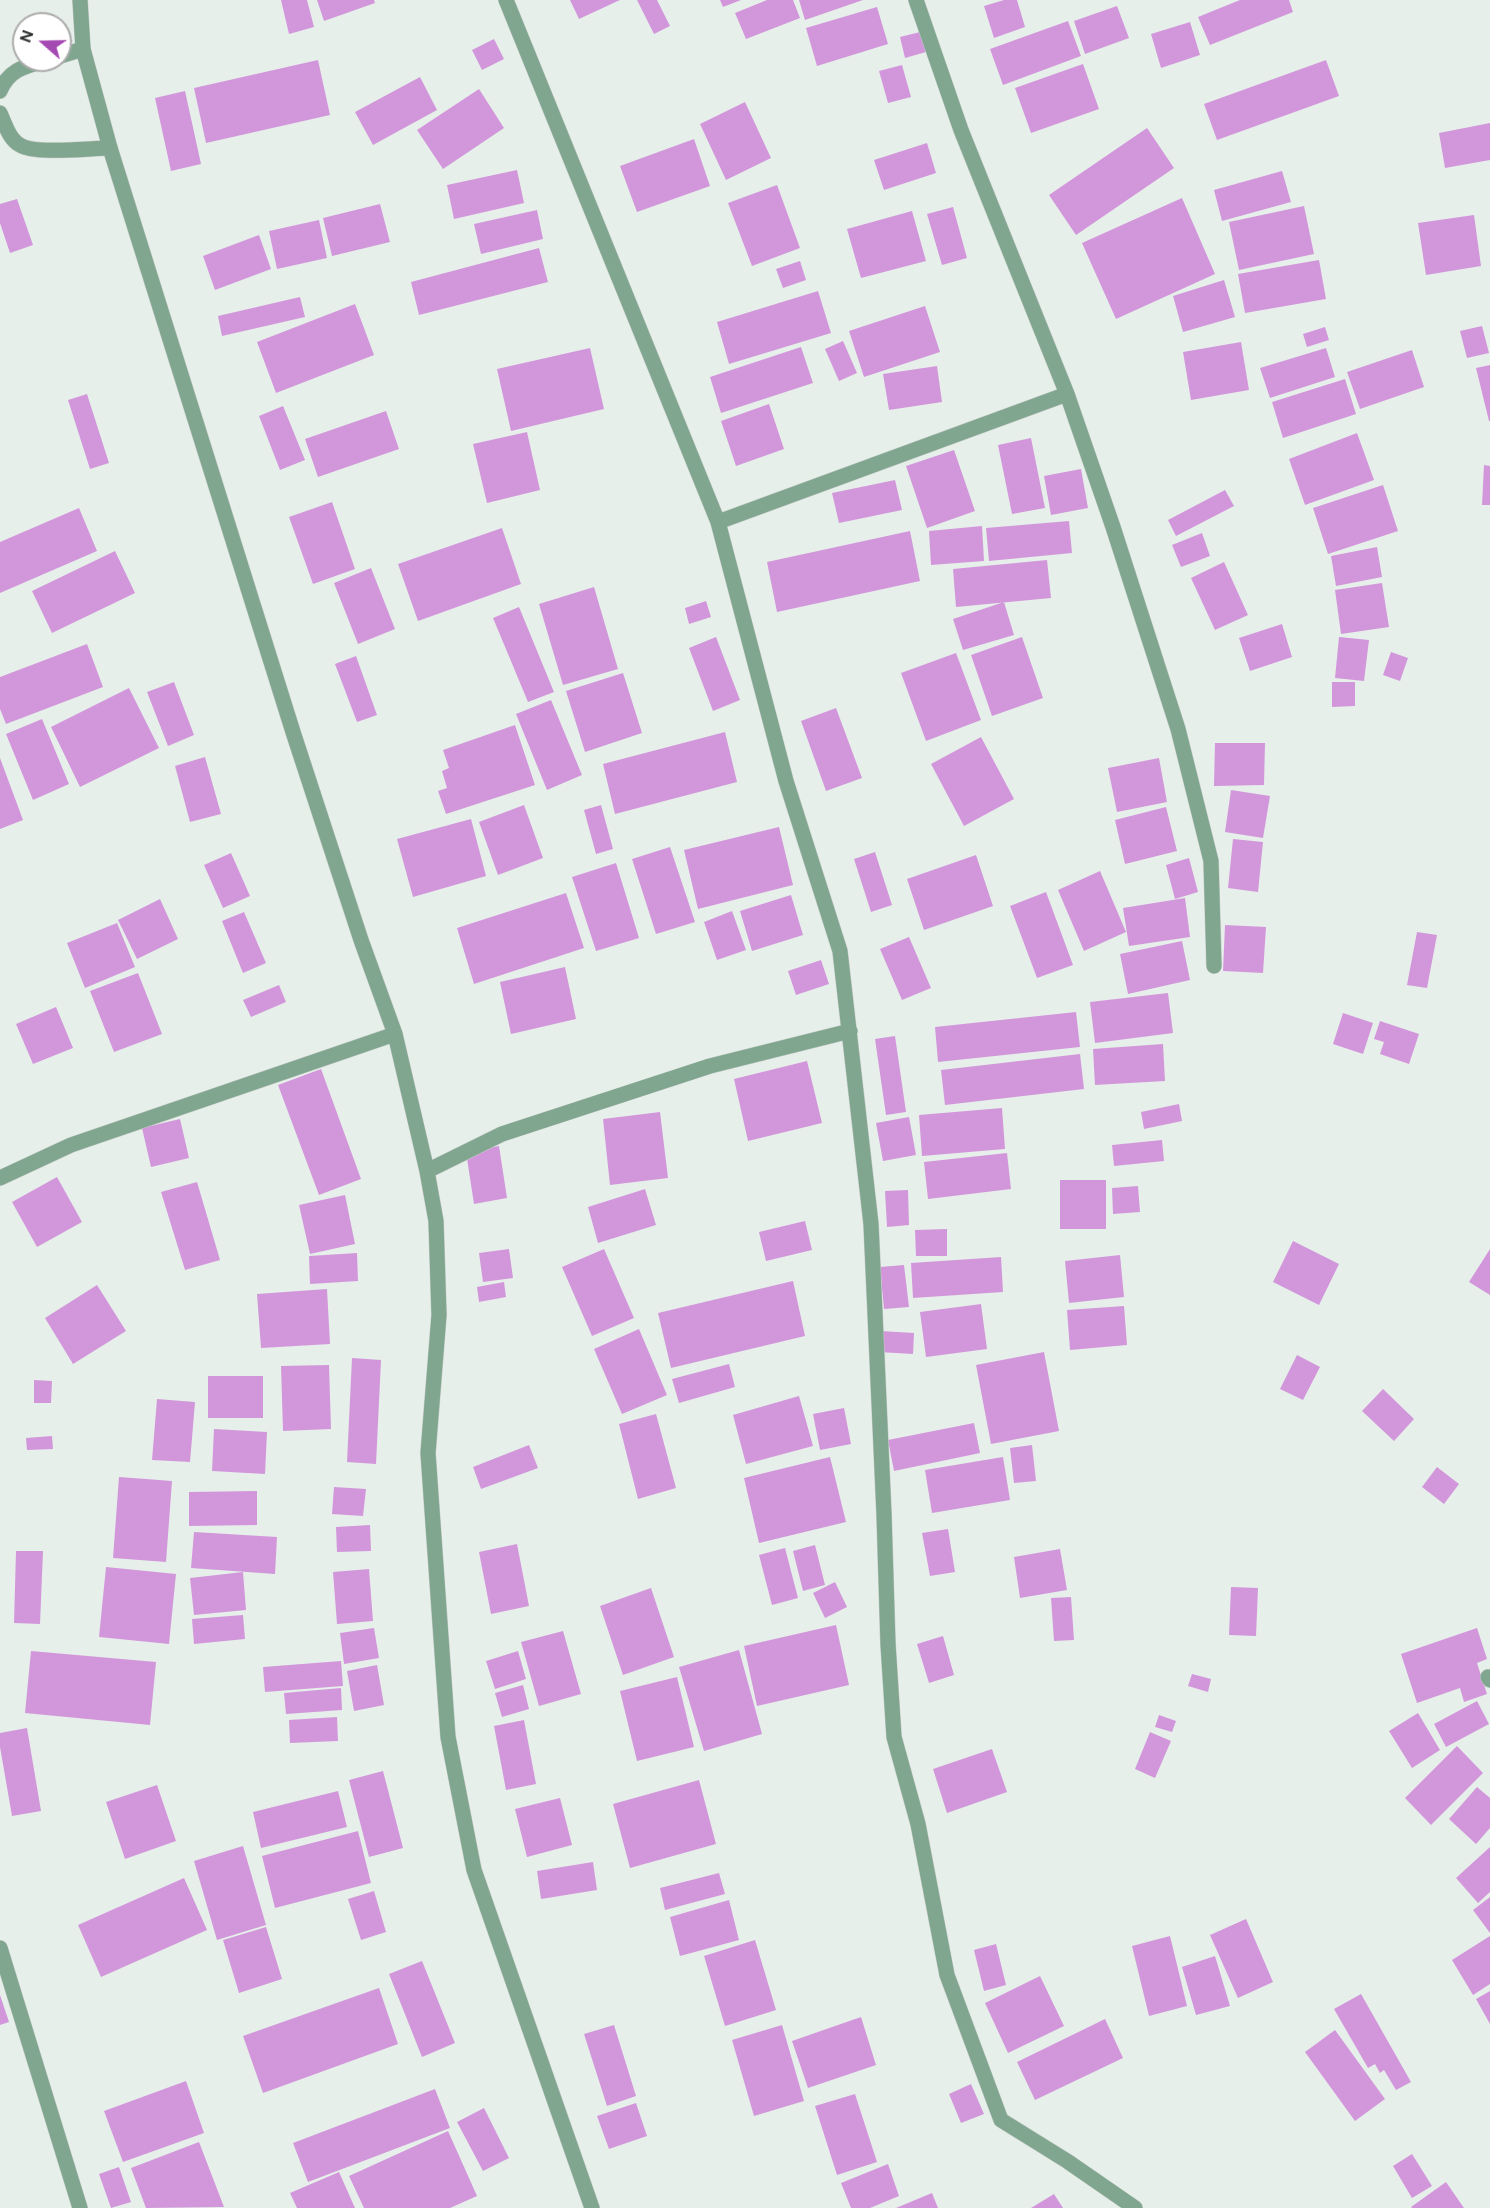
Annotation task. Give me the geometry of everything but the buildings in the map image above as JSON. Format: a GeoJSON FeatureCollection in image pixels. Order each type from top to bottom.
{"type":"FeatureCollection","features":[{"type":"Feature","properties":{"kind":"street"},"geometry":{"type":"LineString","coordinates":[[80,0],[83,49],[110,148],[297,743],[394,1034],[427,1171],[436,1221],[439,1316],[428,1453],[448,1737],[474,1870],[592,2208]]}},
{"type":"Feature","properties":{"kind":"street"},"geometry":{"type":"LineString","coordinates":[[506,0],[718,522],[786,781],[840,951],[871,1224],[888,1644],[894,1737],[918,1824],[947,1975],[1001,2120],[1067,2161],[1135,2208]]}},
{"type":"Feature","properties":{"kind":"street"},"geometry":{"type":"LineString","coordinates":[[916,0],[962,130],[1067,394],[1113,527],[1181,740],[1211,861],[1214,966]]}},
{"type":"Feature","properties":{"kind":"street"},"geometry":{"type":"LineString","coordinates":[[72,52],[83,49]]}},
{"type":"Feature","properties":{"kind":"street"},"geometry":{"type":"LineString","coordinates":[[0,91],[15,72]]}},
{"type":"Feature","properties":{"kind":"street"},"geometry":{"type":"LineString","coordinates":[[0,113],[8,132],[19,145],[34,150],[110,148]]}},
{"type":"Feature","properties":{"kind":"street"},"geometry":{"type":"LineString","coordinates":[[718,522],[1067,394]]}},
{"type":"Feature","properties":{"kind":"street"},"geometry":{"type":"LineString","coordinates":[[427,1171],[502,1134],[710,1066],[850,1031]]}},
{"type":"Feature","properties":{"kind":"street"},"geometry":{"type":"LineString","coordinates":[[0,1178],[71,1145],[394,1034]]}},
{"type":"Feature","properties":{"kind":"street"},"geometry":{"type":"LineString","coordinates":[[0,1948],[80,2208]]}}]}
